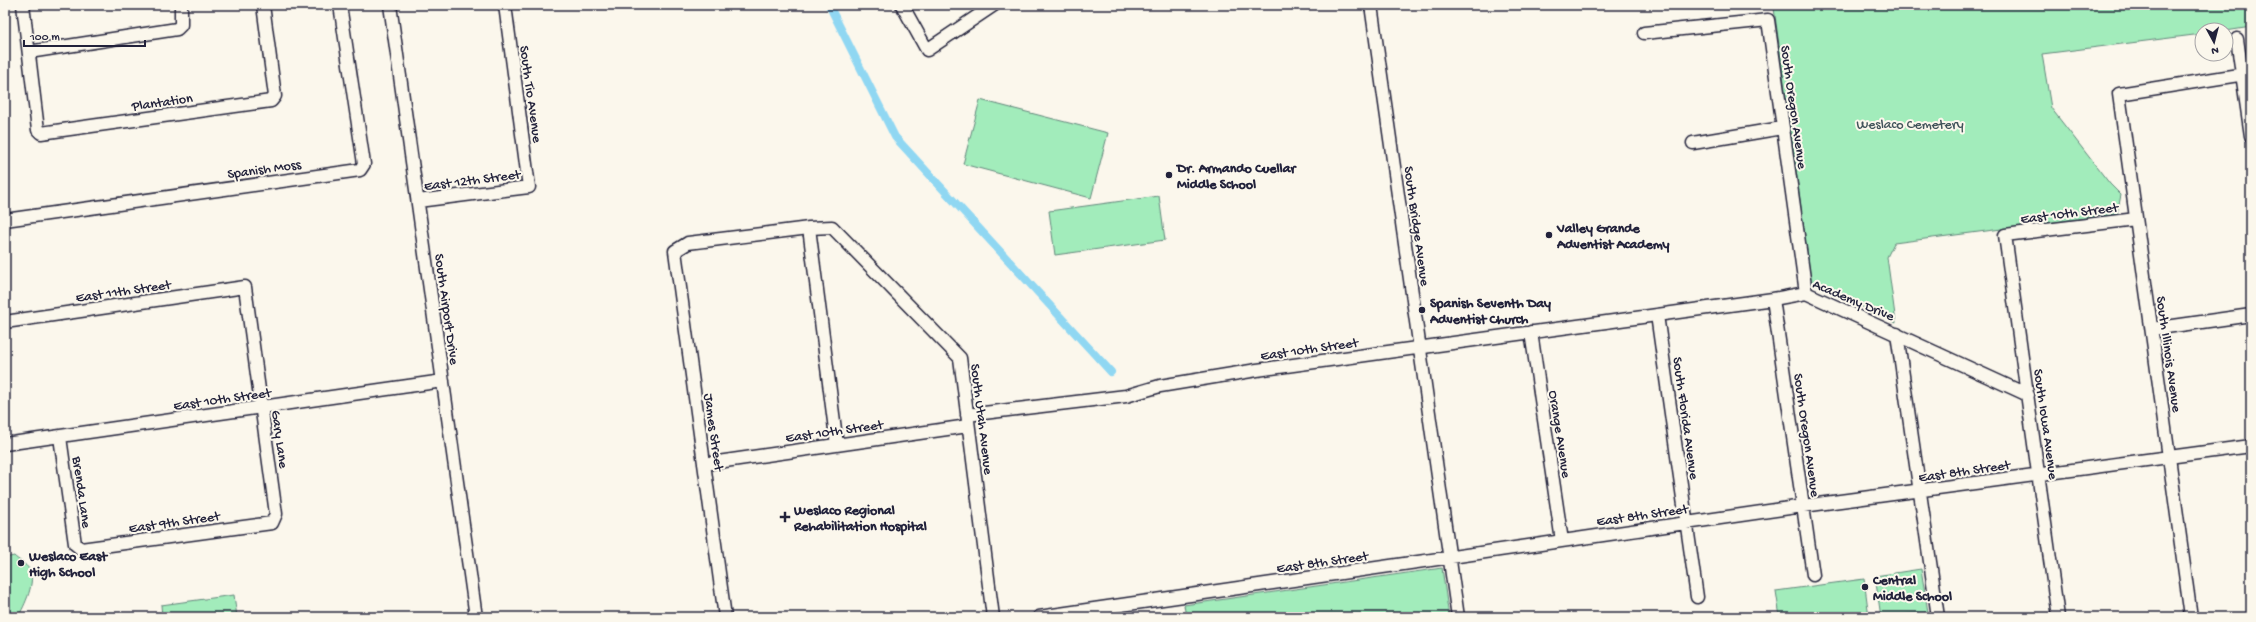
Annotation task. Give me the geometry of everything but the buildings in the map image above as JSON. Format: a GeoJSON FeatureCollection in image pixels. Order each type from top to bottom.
{"type":"FeatureCollection","features":[{"type":"Feature","properties":{"kind":"street"},"geometry":{"type":"LineString","coordinates":[[23,5],[28,52],[177,29],[181,25],[180,5]]}},
{"type":"Feature","properties":{"kind":"street","name":"Plantation"},"geometry":{"type":"LineString","coordinates":[[28,52],[38,130],[41,133],[271,101],[275,96],[263,5]]}},
{"type":"Feature","properties":{"kind":"street","name":"Spanish Moss"},"geometry":{"type":"LineString","coordinates":[[5,220],[360,170],[364,164],[340,5]]}},
{"type":"Feature","properties":{"kind":"street","name":"South Airport Drive"},"geometry":{"type":"LineString","coordinates":[[390,5],[476,617]]}},
{"type":"Feature","properties":{"kind":"street","name":"South Tio Avenue"},"geometry":{"type":"LineString","coordinates":[[505,5],[529,187]]}},
{"type":"Feature","properties":{"kind":"street"},"geometry":{"type":"LineString","coordinates":[[902,5],[927,50],[994,5]]}},
{"type":"Feature","properties":{"kind":"street","name":"South Bridge Avenue"},"geometry":{"type":"LineString","coordinates":[[1371,5],[1458,617]]}},
{"type":"Feature","properties":{"kind":"street","name":"South Oregon Avenue"},"geometry":{"type":"LineString","coordinates":[[1644,33],[1768,20],[1806,293]]}},
{"type":"Feature","properties":{"kind":"street"},"geometry":{"type":"LineString","coordinates":[[2237,39],[2247,74],[2251,136]]}},
{"type":"Feature","properties":{"kind":"street","name":"South Illinois Avenue"},"geometry":{"type":"LineString","coordinates":[[2191,617],[2119,94],[2247,74]]}},
{"type":"Feature","properties":{"kind":"street"},"geometry":{"type":"LineString","coordinates":[[1693,143],[1782,128]]}},
{"type":"Feature","properties":{"kind":"street","name":"East 12th Street"},"geometry":{"type":"LineString","coordinates":[[418,201],[529,187]]}},
{"type":"Feature","properties":{"kind":"street","name":"East 10th Street"},"geometry":{"type":"LineString","coordinates":[[2005,235],[2136,219]]}},
{"type":"Feature","properties":{"kind":"street"},"geometry":{"type":"LineString","coordinates":[[809,228],[837,445]]}},
{"type":"Feature","properties":{"kind":"street","name":"James Street"},"geometry":{"type":"LineString","coordinates":[[725,617],[675,251],[688,244],[809,228]]}},
{"type":"Feature","properties":{"kind":"street","name":"South Utah Avenue"},"geometry":{"type":"LineString","coordinates":[[809,228],[832,228],[960,358],[993,617]]}},
{"type":"Feature","properties":{"kind":"street","name":"South Iowa Avenue"},"geometry":{"type":"LineString","coordinates":[[2005,235],[2058,617]]}},
{"type":"Feature","properties":{"kind":"street","name":"East 11th Street"},"geometry":{"type":"LineString","coordinates":[[5,322],[245,287]]}},
{"type":"Feature","properties":{"kind":"street","name":"Gary Lane"},"geometry":{"type":"LineString","coordinates":[[245,287],[276,514],[272,523]]}},
{"type":"Feature","properties":{"kind":"street","name":"Academy Drive"},"geometry":{"type":"LineString","coordinates":[[1657,316],[1806,293],[2028,396]]}},
{"type":"Feature","properties":{"kind":"street","name":"South Oregon Avenue"},"geometry":{"type":"LineString","coordinates":[[1773,299],[1813,575]]}},
{"type":"Feature","properties":{"kind":"street"},"geometry":{"type":"LineString","coordinates":[[2152,329],[2251,315]]}},
{"type":"Feature","properties":{"kind":"street","name":"East 10th Street"},"geometry":{"type":"LineString","coordinates":[[704,464],[837,445],[968,421],[1126,396],[1160,386],[1257,370],[1657,316]]}},
{"type":"Feature","properties":{"kind":"street","name":"South Florida Avenue"},"geometry":{"type":"LineString","coordinates":[[1657,316],[1698,597]]}},
{"type":"Feature","properties":{"kind":"street","name":"Orange Avenue"},"geometry":{"type":"LineString","coordinates":[[1531,332],[1562,541]]}},
{"type":"Feature","properties":{"kind":"street"},"geometry":{"type":"LineString","coordinates":[[1897,334],[1938,617]]}},
{"type":"Feature","properties":{"kind":"street","name":"East 10th Street"},"geometry":{"type":"LineString","coordinates":[[5,444],[443,381]]}},
{"type":"Feature","properties":{"kind":"street","name":"Brenda Lane"},"geometry":{"type":"LineString","coordinates":[[60,437],[75,544],[81,549]]}},
{"type":"Feature","properties":{"kind":"street","name":"East 8th Street"},"geometry":{"type":"LineString","coordinates":[[1039,617],[1803,506],[2039,476],[2251,446]]}},
{"type":"Feature","properties":{"kind":"street","name":"East 9th Street"},"geometry":{"type":"LineString","coordinates":[[81,549],[272,523]]}},
{"type":"Feature","properties":{"kind":"green space","name":"Weslaco Cemetery"},"geometry":{"type":"Polygon","coordinates":[[[1795,5],[2251,5],[2251,27],[2234,30],[2234,22],[2194,22],[2194,35],[2042,54],[2051,108],[2110,184],[2121,195],[2117,214],[1894,243],[1887,257],[1896,323],[1811,282],[1774,8],[1795,5]]]}},
{"type":"Feature","properties":{"kind":"green space"},"geometry":{"type":"Polygon","coordinates":[[[980,100],[1108,133],[1091,198],[963,164],[980,100]]]}},
{"type":"Feature","properties":{"kind":"green space"},"geometry":{"type":"Polygon","coordinates":[[[1159,196],[1165,240],[1055,255],[1049,211],[1159,196]]]}},
{"type":"Feature","properties":{"kind":"green space"},"geometry":{"type":"Polygon","coordinates":[[[14,556],[29,569],[32,580],[29,593],[18,617],[5,617],[5,558],[14,556]]]}},
{"type":"Feature","properties":{"kind":"green space"},"geometry":{"type":"Polygon","coordinates":[[[1442,568],[1449,617],[1186,617],[1184,605],[1442,568]]]}},
{"type":"Feature","properties":{"kind":"green space"},"geometry":{"type":"Polygon","coordinates":[[[1921,569],[1928,612],[1881,617],[1875,576],[1921,569]]]}},
{"type":"Feature","properties":{"kind":"green space"},"geometry":{"type":"Polygon","coordinates":[[[1864,579],[1869,617],[1780,617],[1776,591],[1864,579]]]}},
{"type":"Feature","properties":{"kind":"green space"},"geometry":{"type":"Polygon","coordinates":[[[234,595],[237,617],[162,617],[161,605],[234,595]]]}},
{"type":"Feature","properties":{"kind":"waterway"},"geometry":{"type":"LineString","coordinates":[[829,5],[895,137],[1111,372]]}},
{"type":"Feature","properties":{"kind":"place","name":"Dr. Armando Cuellar Middle School"},"geometry":{"type":"Point","coordinates":[1169,175]}},
{"type":"Feature","properties":{"kind":"place","name":"Valley Grande Adventist Academy"},"geometry":{"type":"Point","coordinates":[1549,235]}},
{"type":"Feature","properties":{"kind":"place","name":"Spanish Seventh Day Adventist Church"},"geometry":{"type":"Point","coordinates":[1422,310]}},
{"type":"Feature","properties":{"kind":"place","name":"Weslaco Regional Rehabilitation Hospital"},"geometry":{"type":"Point","coordinates":[785,517]}},
{"type":"Feature","properties":{"kind":"place","name":"Weslaco East High School"},"geometry":{"type":"Point","coordinates":[21,563]}},
{"type":"Feature","properties":{"kind":"place","name":"Central Middle School"},"geometry":{"type":"Point","coordinates":[1865,587]}}]}
